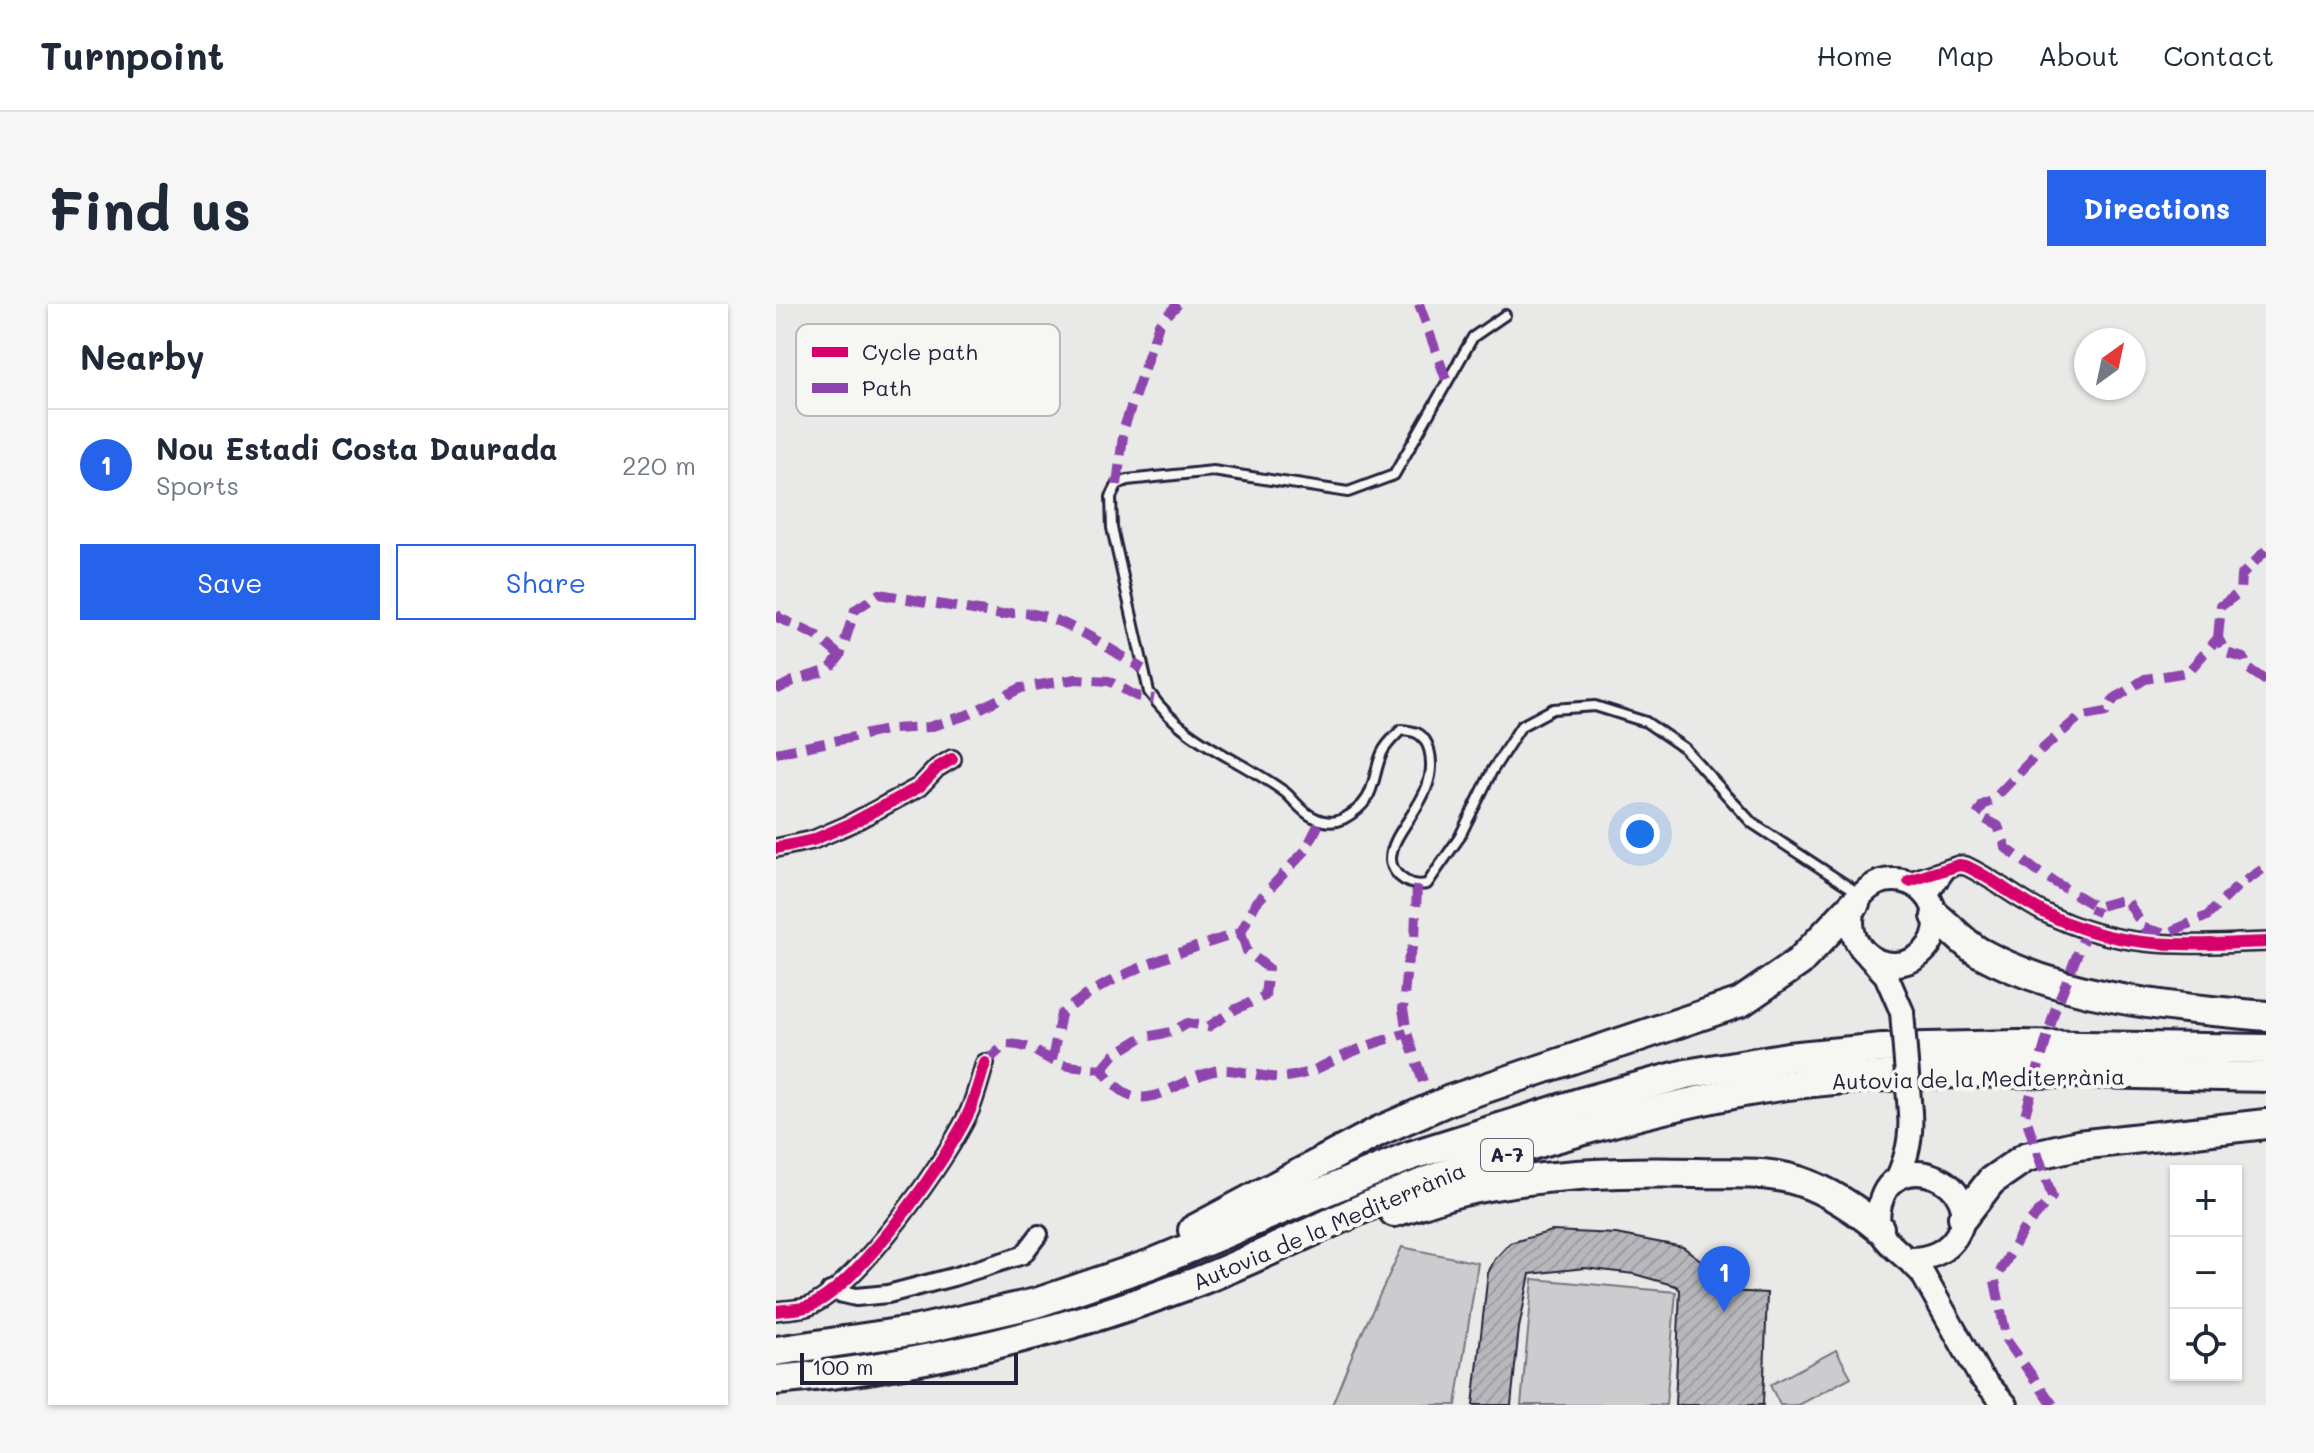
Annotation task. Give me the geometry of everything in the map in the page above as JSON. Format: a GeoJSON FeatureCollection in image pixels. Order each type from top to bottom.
{"type":"FeatureCollection","features":[{"type":"Feature","properties":{"kind":"highway"},"geometry":{"type":"LineString","coordinates":[[809,1347],[1032,1291],[1149,1253],[1379,1131],[1450,1100],[1741,1002],[1799,962],[1858,899]]}},
{"type":"Feature","properties":{"kind":"highway"},"geometry":{"type":"LineString","coordinates":[[1932,906],[1976,950],[2033,977],[2100,995],[2197,1010],[2266,1016]]}},
{"type":"Feature","properties":{"kind":"highway","name":"Autovia de la Mediterrània"},"geometry":{"type":"LineString","coordinates":[[776,1351],[918,1330],[1036,1303],[1151,1264],[1410,1156],[1579,1103],[1686,1074],[1788,1057],[1883,1048],[2018,1045],[2266,1049]]}},
{"type":"Feature","properties":{"kind":"highway","name":"Autovia de la Mediterrània"},"geometry":{"type":"LineString","coordinates":[[776,1380],[923,1359],[1050,1330],[1175,1289],[1425,1182],[1580,1131],[1684,1103],[1786,1085],[1881,1077],[2016,1073],[2266,1077]]}},
{"type":"Feature","properties":{"kind":"highway"},"geometry":{"type":"LineString","coordinates":[[1963,1217],[1991,1181],[2026,1157],[2078,1145],[2266,1124]]}},
{"type":"Feature","properties":{"kind":"highway"},"geometry":{"type":"LineString","coordinates":[[1272,1249],[1306,1244],[1458,1192],[1549,1177],[1626,1171],[1786,1177],[1832,1195],[1879,1228]]}},
{"type":"Feature","properties":{"kind":"main road"},"geometry":{"type":"LineString","coordinates":[[1897,1179],[1905,1161],[1911,1122],[1902,1012],[1906,985],[1936,931],[1932,906],[1909,881],[1883,880],[1871,886],[1858,899],[1851,917],[1852,932],[1858,945],[1886,975],[1902,1012]]}},
{"type":"Feature","properties":{"kind":"main road"},"geometry":{"type":"LineString","coordinates":[[1869,956],[1895,964],[1920,956]]}},
{"type":"Feature","properties":{"kind":"main road"},"geometry":{"type":"LineString","coordinates":[[1911,1122],[1941,1178]]}},
{"type":"Feature","properties":{"kind":"main road"},"geometry":{"type":"LineString","coordinates":[[1910,1259],[1934,1256],[1950,1245],[1959,1233],[1963,1217],[1961,1202],[1953,1188],[1941,1178],[1927,1173],[1912,1173],[1897,1179],[1887,1188],[1881,1200],[1879,1228],[1887,1240],[1922,1273],[1980,1376],[2006,1405]]}},
{"type":"Feature","properties":{"kind":"main road"},"geometry":{"type":"LineString","coordinates":[[1947,1319],[1940,1286],[1950,1245]]}},
{"type":"Feature","properties":{"kind":"street"},"geometry":{"type":"LineString","coordinates":[[776,848],[813,840],[850,824],[919,787],[937,768],[952,759]]}},
{"type":"Feature","properties":{"kind":"street"},"geometry":{"type":"LineString","coordinates":[[1909,881],[1959,865],[1966,866],[2043,912],[2075,927],[2118,940],[2161,945],[2266,942]]}},
{"type":"Feature","properties":{"kind":"street"},"geometry":{"type":"LineString","coordinates":[[1932,906],[1947,870]]}},
{"type":"Feature","properties":{"kind":"street"},"geometry":{"type":"LineString","coordinates":[[776,1311],[811,1306],[856,1269],[884,1238],[938,1165],[970,1110],[985,1063]]}},
{"type":"Feature","properties":{"kind":"street"},"geometry":{"type":"LineString","coordinates":[[830,1291],[856,1297],[888,1294],[953,1277],[1023,1255],[1039,1234]]}},
{"type":"Feature","properties":{"kind":"lane"},"geometry":{"type":"LineString","coordinates":[[1505,315],[1473,337],[1394,475],[1348,492],[1213,471],[1127,480],[1117,485],[1111,497],[1112,528],[1149,692],[1163,711],[1186,732],[1286,793],[1309,816],[1326,822],[1341,820],[1364,801],[1373,791],[1382,753],[1390,740],[1401,730],[1416,731],[1425,739],[1430,754],[1430,769],[1417,810],[1396,842],[1391,859],[1395,872],[1404,881],[1417,886],[1427,884],[1442,864],[1492,771],[1521,726],[1553,709],[1595,706],[1646,722],[1684,748],[1752,823],[1858,899]]}},
{"type":"Feature","properties":{"kind":"shaded area"},"geometry":{"type":"Polygon","coordinates":[[[1402,1247],[1478,1263],[1456,1405],[1332,1405],[1355,1348],[1402,1247]]]}},
{"type":"Feature","properties":{"kind":"shaded area"},"geometry":{"type":"Polygon","coordinates":[[[1533,1279],[1676,1292],[1666,1405],[1521,1405],[1533,1279]]]}},
{"type":"Feature","properties":{"kind":"shaded area"},"geometry":{"type":"Polygon","coordinates":[[[1836,1350],[1851,1377],[1799,1405],[1780,1405],[1770,1385],[1836,1350]]]}},
{"type":"Feature","properties":{"kind":"building"},"geometry":{"type":"Polygon","coordinates":[[[1552,1231],[1616,1234],[1683,1247],[1714,1270],[1726,1291],[1767,1293],[1763,1405],[1675,1405],[1680,1290],[1676,1286],[1634,1274],[1585,1268],[1530,1274],[1519,1328],[1511,1405],[1473,1405],[1488,1273],[1495,1259],[1510,1243],[1552,1231]]]}},
{"type":"Feature","properties":{"kind":"marked path"},"geometry":{"type":"LineString","coordinates":[[1117,485],[1124,428],[1159,324],[1178,304]]}},
{"type":"Feature","properties":{"kind":"marked path"},"geometry":{"type":"LineString","coordinates":[[1419,304],[1447,382]]}},
{"type":"Feature","properties":{"kind":"marked path"},"geometry":{"type":"LineString","coordinates":[[2218,638],[2221,606],[2240,592],[2241,576],[2266,550]]}},
{"type":"Feature","properties":{"kind":"marked path"},"geometry":{"type":"LineString","coordinates":[[776,690],[793,681],[829,670],[840,656],[855,610],[879,594],[1002,615],[1038,615],[1075,629],[1143,669]]}},
{"type":"Feature","properties":{"kind":"marked path"},"geometry":{"type":"LineString","coordinates":[[776,613],[779,618],[817,636],[840,656]]}},
{"type":"Feature","properties":{"kind":"marked path"},"geometry":{"type":"LineString","coordinates":[[2266,681],[2246,667],[2244,658],[2226,653],[2218,638],[2188,672],[2145,679],[2114,699],[2106,712],[2079,717],[2038,753],[1993,800],[1983,805],[1977,815],[1998,826],[2006,848],[2038,872],[2096,907],[2126,899],[2144,928],[2165,934],[2207,916],[2266,864]]}},
{"type":"Feature","properties":{"kind":"marked path"},"geometry":{"type":"LineString","coordinates":[[776,753],[892,729],[929,727],[967,715],[1021,688],[1076,679],[1109,681],[1136,696],[1154,699]]}},
{"type":"Feature","properties":{"kind":"marked path"},"geometry":{"type":"LineString","coordinates":[[1052,1060],[1061,1014],[1081,999],[1147,965],[1241,932],[1256,903],[1305,851],[1321,820]]}},
{"type":"Feature","properties":{"kind":"marked path"},"geometry":{"type":"LineString","coordinates":[[1417,886],[1415,939],[1407,964],[1403,1009],[1407,1033],[1423,1082]]}},
{"type":"Feature","properties":{"kind":"marked path"},"geometry":{"type":"LineString","coordinates":[[2053,1405],[2007,1341],[1995,1281],[2023,1230],[2052,1197],[2025,1115],[2054,1013],[2096,907]]}},
{"type":"Feature","properties":{"kind":"marked path"},"geometry":{"type":"LineString","coordinates":[[1102,1069],[1114,1055],[1141,1038],[1171,1032],[1188,1023],[1208,1027],[1236,1009],[1265,996],[1268,968],[1247,951],[1241,932]]}},
{"type":"Feature","properties":{"kind":"marked path"},"geometry":{"type":"LineString","coordinates":[[985,1063],[1006,1044],[1022,1046],[1060,1064],[1102,1069],[1116,1086],[1129,1095],[1142,1098],[1155,1096],[1214,1071],[1232,1070],[1268,1077],[1302,1074],[1359,1049],[1407,1033]]}},
{"type":"Feature","properties":{"kind":"cycle path"},"geometry":{"type":"LineString","coordinates":[[776,848],[813,840],[850,824],[919,787],[937,768],[952,759]]}},
{"type":"Feature","properties":{"kind":"cycle path"},"geometry":{"type":"LineString","coordinates":[[1909,881],[1959,865],[1966,866],[2045,913],[2100,934],[2153,943],[2266,942]]}},
{"type":"Feature","properties":{"kind":"cycle path"},"geometry":{"type":"LineString","coordinates":[[776,1311],[812,1305],[832,1292],[877,1246],[923,1187],[959,1132],[970,1110],[985,1063]]}},
{"type":"Feature","properties":{"kind":"place","name":"Nou Estadi Costa Daurada"},"geometry":{"type":"Point","coordinates":[1724,1312]}}]}
